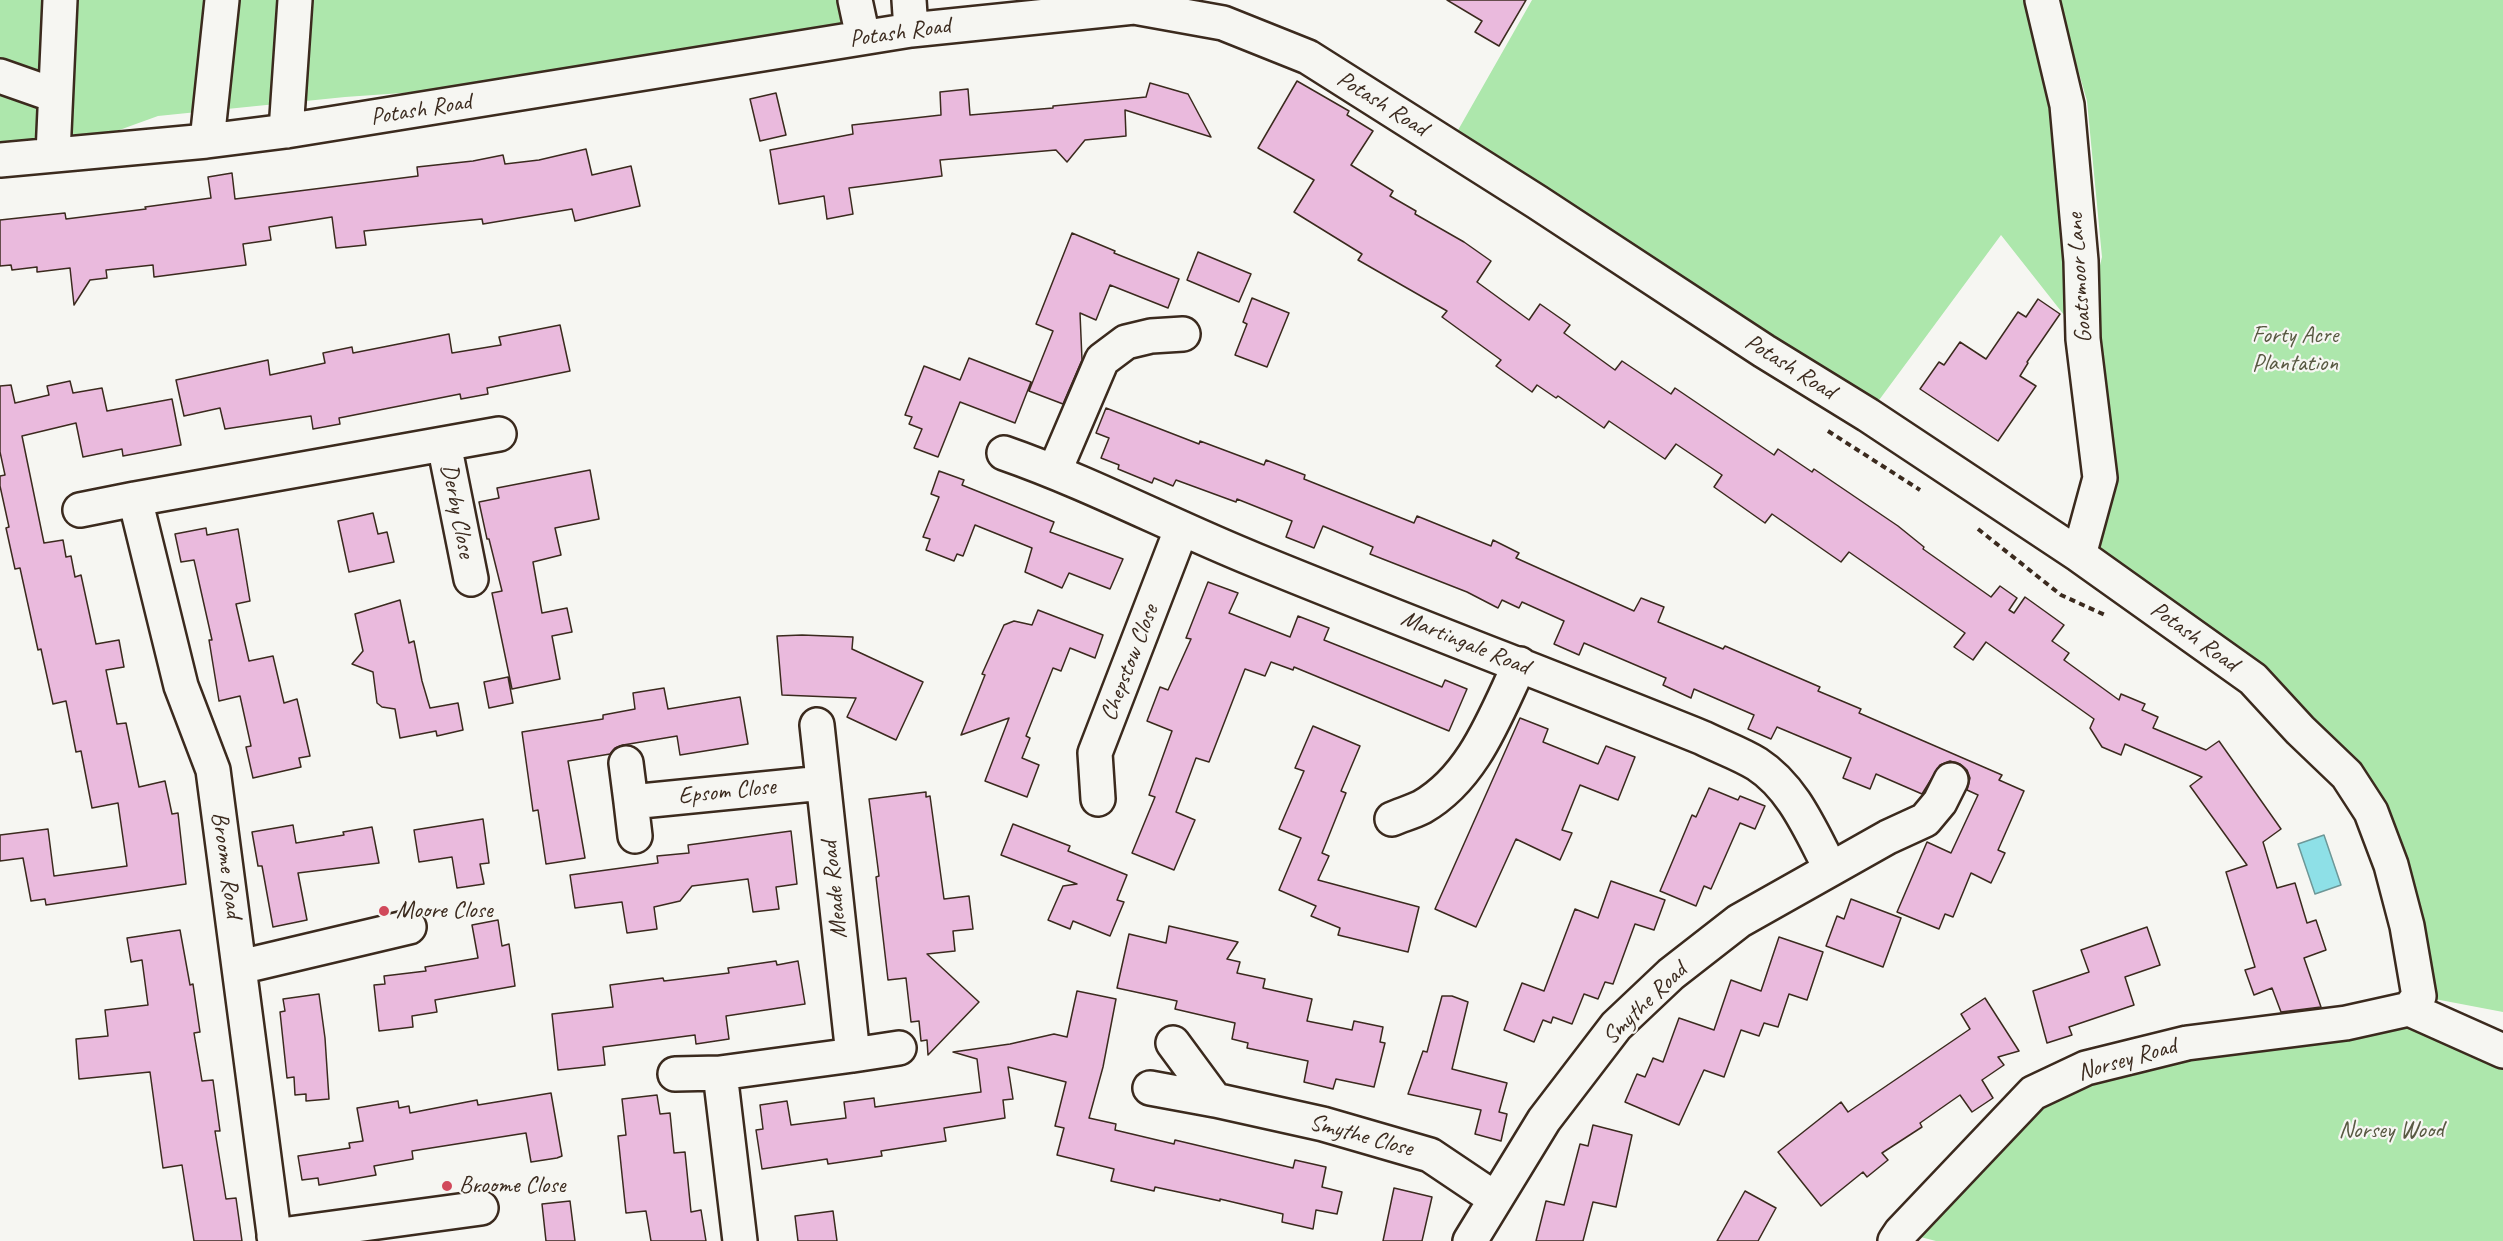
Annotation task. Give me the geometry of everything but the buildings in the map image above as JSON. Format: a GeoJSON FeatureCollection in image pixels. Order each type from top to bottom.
{"type":"FeatureCollection","features":[{"type":"Feature","properties":{"kind":"street"},"geometry":{"type":"LineString","coordinates":[[53,154],[60,0]]}},
{"type":"Feature","properties":{"kind":"street"},"geometry":{"type":"LineString","coordinates":[[207,141],[222,0]]}},
{"type":"Feature","properties":{"kind":"street"},"geometry":{"type":"LineString","coordinates":[[286,131],[295,0]]}},
{"type":"Feature","properties":{"kind":"street"},"geometry":{"type":"LineString","coordinates":[[855,0],[863,37]]}},
{"type":"Feature","properties":{"kind":"street","name":"Goatsmoor Lane"},"geometry":{"type":"LineString","coordinates":[[2042,0],[2067,105],[2080,261],[2083,339],[2100,478],[2079,555]]}},
{"type":"Feature","properties":{"kind":"street","name":"Potash Road"},"geometry":{"type":"LineString","coordinates":[[0,160],[207,141],[286,131],[863,37],[910,15],[1134,7],[1223,23],[1308,57],[1537,202],[2079,555],[2253,679],[2300,730],[2347,775],[2371,812],[2391,866],[2407,926],[2414,1002]]}},
{"type":"Feature","properties":{"kind":"street"},"geometry":{"type":"LineString","coordinates":[[0,76],[54,94]]}},
{"type":"Feature","properties":{"kind":"street"},"geometry":{"type":"LineString","coordinates":[[1055,471],[1102,360],[1126,342],[1151,336],[1183,334]]}},
{"type":"Feature","properties":{"kind":"street"},"geometry":{"type":"LineString","coordinates":[[80,510],[500,434]]}},
{"type":"Feature","properties":{"kind":"street","name":"Derby Close"},"geometry":{"type":"LineString","coordinates":[[444,444],[471,579]]}},
{"type":"Feature","properties":{"kind":"street","name":"Martingale Road"},"geometry":{"type":"LineString","coordinates":[[1004,453],[1055,471],[1181,530],[1703,738],[1757,764],[1782,786],[1801,814],[1831,869]]}},
{"type":"Feature","properties":{"kind":"street","name":"Broome Road"},"geometry":{"type":"LineString","coordinates":[[135,499],[180,686],[213,770],[274,1239]]}},
{"type":"Feature","properties":{"kind":"street","name":"Chepstow Close"},"geometry":{"type":"LineString","coordinates":[[1098,799],[1095,753],[1181,530]]}},
{"type":"Feature","properties":{"kind":"street"},"geometry":{"type":"LineString","coordinates":[[1392,819],[1422,807],[1450,785],[1479,750],[1520,664]]}},
{"type":"Feature","properties":{"kind":"street","name":"Meade Road"},"geometry":{"type":"LineString","coordinates":[[817,725],[853,1055]]}},
{"type":"Feature","properties":{"kind":"street"},"geometry":{"type":"LineString","coordinates":[[626,763],[635,837]]}},
{"type":"Feature","properties":{"kind":"street","name":"Smythe Road"},"geometry":{"type":"LineString","coordinates":[[1470,1241],[1494,1198],[1544,1120],[1616,1026],[1671,974],[1739,921],[1888,837],[1925,820],[1940,802],[1951,780]]}},
{"type":"Feature","properties":{"kind":"street","name":"Epsom Close"},"geometry":{"type":"LineString","coordinates":[[631,802],[823,783]]}},
{"type":"Feature","properties":{"kind":"street"},"geometry":{"type":"LineString","coordinates":[[240,967],[409,927]]}},
{"type":"Feature","properties":{"kind":"street"},"geometry":{"type":"LineString","coordinates":[[2414,1002],[2503,1052]]}},
{"type":"Feature","properties":{"kind":"street","name":"Norsey Road"},"geometry":{"type":"LineString","coordinates":[[1895,1241],[2033,1093],[2086,1068],[2187,1043],[2346,1023],[2414,1002]]}},
{"type":"Feature","properties":{"kind":"street"},"geometry":{"type":"LineString","coordinates":[[1173,1043],[1215,1100]]}},
{"type":"Feature","properties":{"kind":"street"},"geometry":{"type":"LineString","coordinates":[[675,1074],[720,1074],[899,1048]]}},
{"type":"Feature","properties":{"kind":"street"},"geometry":{"type":"LineString","coordinates":[[720,1074],[740,1241]]}},
{"type":"Feature","properties":{"kind":"street","name":"Smythe Close"},"geometry":{"type":"LineString","coordinates":[[1150,1088],[1323,1124],[1430,1155],[1494,1198]]}},
{"type":"Feature","properties":{"kind":"street"},"geometry":{"type":"LineString","coordinates":[[274,1239],[481,1208]]}},
{"type":"Feature","properties":{"kind":"path"},"geometry":{"type":"LineString","coordinates":[[1822,427],[1920,490]]}},
{"type":"Feature","properties":{"kind":"path"},"geometry":{"type":"LineString","coordinates":[[1977,528],[2061,595],[2111,617]]}},
{"type":"Feature","properties":{"kind":"green space"},"geometry":{"type":"Polygon","coordinates":[[[0,0],[840,0],[849,43],[774,36],[677,49],[474,88],[345,97],[158,116],[53,154],[0,159],[0,0]]]}},
{"type":"Feature","properties":{"kind":"green space","name":"Forty Acre Plantation"},"geometry":{"type":"Polygon","coordinates":[[[1532,0],[2042,0],[2083,336],[2102,257],[2087,101],[2058,0],[2503,0],[2503,1012],[2419,996],[2371,812],[2253,679],[2079,555],[2100,477],[2083,339],[2001,235],[1868,415],[1449,146],[1532,0]]]}},
{"type":"Feature","properties":{"kind":"green space","name":"Norsey Wood"},"geometry":{"type":"Polygon","coordinates":[[[2413,1018],[2503,1052],[2503,1241],[1936,1241],[1901,1232],[2086,1068],[2413,1018]]]}},
{"type":"Feature","properties":{"kind":"water"},"geometry":{"type":"Polygon","coordinates":[[[2324,835],[2341,885],[2315,894],[2298,844],[2324,835]]]}},
{"type":"Feature","properties":{"kind":"place","name":"Moore Close"},"geometry":{"type":"Point","coordinates":[384,911]}},
{"type":"Feature","properties":{"kind":"place","name":"Broome Close"},"geometry":{"type":"Point","coordinates":[447,1186]}}]}
